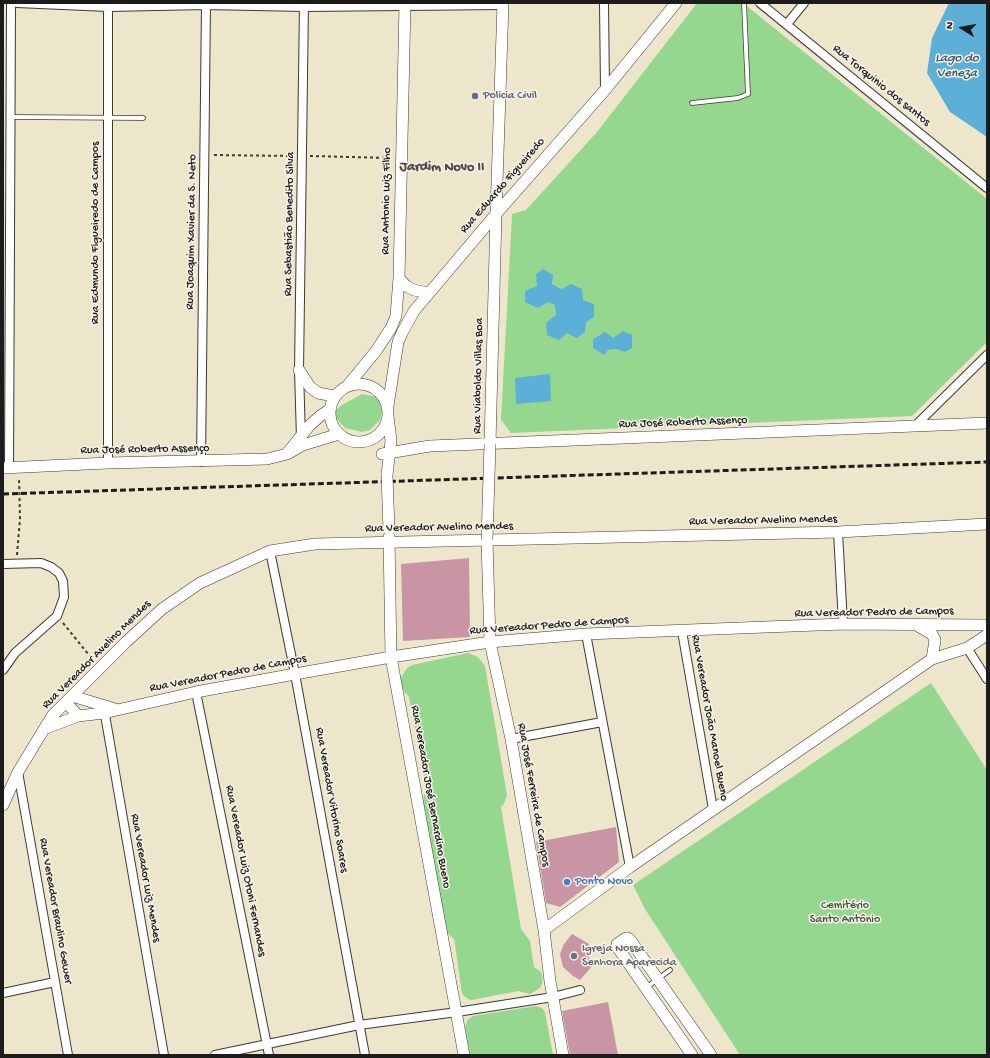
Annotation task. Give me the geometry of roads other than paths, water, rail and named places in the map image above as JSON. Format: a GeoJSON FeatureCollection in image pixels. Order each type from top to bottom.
{"type":"FeatureCollection","features":[{"type":"Feature","properties":{"kind":"main road","name":"Rua Eduardo Figueiredo"},"geometry":{"type":"LineString","coordinates":[[388,411],[395,358],[402,333],[414,311],[496,214],[605,90],[676,3]]}},
{"type":"Feature","properties":{"kind":"main road","name":"Rua Viaboldo Villas Boa"},"geometry":{"type":"LineString","coordinates":[[487,540],[503,4]]}},
{"type":"Feature","properties":{"kind":"main road","name":"Rua Antonio Luiz Filho"},"geometry":{"type":"LineString","coordinates":[[348,385],[376,350],[391,328],[396,316],[399,278],[405,5]]}},
{"type":"Feature","properties":{"kind":"main road"},"geometry":{"type":"LineString","coordinates":[[399,278],[406,286],[414,290],[428,293]]}},
{"type":"Feature","properties":{"kind":"main road"},"geometry":{"type":"LineString","coordinates":[[299,370],[310,387],[318,393],[334,396]]}},
{"type":"Feature","properties":{"kind":"main road"},"geometry":{"type":"LineString","coordinates":[[361,383],[373,386],[382,394],[388,411],[385,426],[379,434],[370,440],[352,442],[345,439],[333,427],[329,410],[334,396],[337,392],[348,385],[361,383]]}},
{"type":"Feature","properties":{"kind":"main road","name":"Rua José Roberto Assenço"},"geometry":{"type":"LineString","coordinates":[[10,468],[267,459],[287,454],[301,441],[315,420],[329,410]]}},
{"type":"Feature","properties":{"kind":"main road","name":"Rua Vereador José Bernardino Bueno"},"geometry":{"type":"LineString","coordinates":[[388,411],[391,432],[386,454],[390,542],[391,657],[464,1055]]}},
{"type":"Feature","properties":{"kind":"main road","name":"Rua José Roberto Assenço"},"geometry":{"type":"LineString","coordinates":[[386,454],[430,446],[987,423]]}},
{"type":"Feature","properties":{"kind":"main road"},"geometry":{"type":"LineString","coordinates":[[301,441],[339,434]]}},
{"type":"Feature","properties":{"kind":"main road"},"geometry":{"type":"LineString","coordinates":[[370,440],[386,454]]}},
{"type":"Feature","properties":{"kind":"main road","name":"Rua Vereador Avelino Mendes"},"geometry":{"type":"LineString","coordinates":[[3,805],[18,772],[52,716],[126,642],[162,609],[200,582],[270,551],[315,544],[838,532],[987,524]]}},
{"type":"Feature","properties":{"kind":"main road","name":"Rua José Ferreira de Campos"},"geometry":{"type":"LineString","coordinates":[[487,540],[490,642],[511,739],[544,930],[563,1055]]}},
{"type":"Feature","properties":{"kind":"main road","name":"Rua Vereador Pedro de Campos"},"geometry":{"type":"LineString","coordinates":[[69,699],[104,709],[120,710],[196,692],[391,657],[490,642],[586,634],[843,624],[987,625]]}},
{"type":"Feature","properties":{"kind":"main road"},"geometry":{"type":"LineString","coordinates":[[915,625],[932,634],[935,640],[932,659]]}},
{"type":"Feature","properties":{"kind":"main road"},"geometry":{"type":"LineString","coordinates":[[544,930],[630,867],[932,659],[967,648],[987,635]]}},
{"type":"Feature","properties":{"kind":"main road"},"geometry":{"type":"LineString","coordinates":[[69,699],[78,716]]}},
{"type":"Feature","properties":{"kind":"main road","name":"Rua Vereador Pedro de Campos"},"geometry":{"type":"LineString","coordinates":[[44,729],[78,716],[104,709]]}},
{"type":"Feature","properties":{"kind":"main road"},"geometry":{"type":"LineString","coordinates":[[692,1055],[618,948],[620,941],[628,938],[711,1055]]}},
{"type":"Feature","properties":{"kind":"street"},"geometry":{"type":"LineString","coordinates":[[10,468],[11,3]]}},
{"type":"Feature","properties":{"kind":"street"},"geometry":{"type":"LineString","coordinates":[[17,3],[108,5],[503,4]]}},
{"type":"Feature","properties":{"kind":"street"},"geometry":{"type":"LineString","coordinates":[[604,3],[605,90]]}},
{"type":"Feature","properties":{"kind":"street","name":"Rua Torquinio dos santos"},"geometry":{"type":"LineString","coordinates":[[760,3],[987,188]]}},
{"type":"Feature","properties":{"kind":"street"},"geometry":{"type":"LineString","coordinates":[[787,24],[804,3]]}},
{"type":"Feature","properties":{"kind":"street","name":"Rua Joaquim Xavier da S. Neto"},"geometry":{"type":"LineString","coordinates":[[201,462],[206,4]]}},
{"type":"Feature","properties":{"kind":"street","name":"Rua Edmundo Figueiredo de Campos"},"geometry":{"type":"LineString","coordinates":[[108,5],[108,464]]}},
{"type":"Feature","properties":{"kind":"street","name":"Rua Sebastião Benedito Silva"},"geometry":{"type":"LineString","coordinates":[[301,441],[299,370],[304,5]]}},
{"type":"Feature","properties":{"kind":"street"},"geometry":{"type":"LineString","coordinates":[[915,426],[987,355]]}},
{"type":"Feature","properties":{"kind":"street"},"geometry":{"type":"LineString","coordinates":[[838,532],[843,624]]}},
{"type":"Feature","properties":{"kind":"street","name":"Rua Vereador Vitorino Soares"},"geometry":{"type":"LineString","coordinates":[[270,551],[295,674],[365,1055]]}},
{"type":"Feature","properties":{"kind":"street"},"geometry":{"type":"LineString","coordinates":[[3,564],[41,563],[51,567],[59,573],[63,581],[64,597],[58,616],[15,653],[3,670]]}},
{"type":"Feature","properties":{"kind":"street","name":"Rua Vereador João Manoel Bueno"},"geometry":{"type":"LineString","coordinates":[[682,631],[714,809]]}},
{"type":"Feature","properties":{"kind":"street"},"geometry":{"type":"LineString","coordinates":[[586,634],[630,867]]}},
{"type":"Feature","properties":{"kind":"street"},"geometry":{"type":"LineString","coordinates":[[967,648],[987,679]]}},
{"type":"Feature","properties":{"kind":"street","name":"Rua Vereador Luiz Otoni Fernandes"},"geometry":{"type":"LineString","coordinates":[[196,692],[269,1055]]}},
{"type":"Feature","properties":{"kind":"street","name":"Rua Vereador Luiz Mendes"},"geometry":{"type":"LineString","coordinates":[[104,709],[164,1055]]}},
{"type":"Feature","properties":{"kind":"street"},"geometry":{"type":"LineString","coordinates":[[511,739],[602,722]]}},
{"type":"Feature","properties":{"kind":"street","name":"Rua Vereador Braulino Gewer"},"geometry":{"type":"LineString","coordinates":[[18,772],[68,1055]]}},
{"type":"Feature","properties":{"kind":"street"},"geometry":{"type":"LineString","coordinates":[[3,993],[55,982]]}},
{"type":"Feature","properties":{"kind":"street"},"geometry":{"type":"LineString","coordinates":[[215,1055],[359,1025],[456,1012],[580,990]]}},
{"type":"Feature","properties":{"kind":"lane"},"geometry":{"type":"LineString","coordinates":[[692,103],[738,98],[748,94],[744,3]]}},
{"type":"Feature","properties":{"kind":"lane"},"geometry":{"type":"LineString","coordinates":[[11,117],[143,118]]}},
{"type":"Feature","properties":{"kind":"lane"},"geometry":{"type":"LineString","coordinates":[[646,987],[670,970]]}},
{"type":"Feature","properties":{"kind":"water","name":"Lago do Veneza"},"geometry":{"type":"Polygon","coordinates":[[[949,3],[987,3],[987,137],[950,112],[927,73],[932,38],[949,3]]]}},
{"type":"Feature","properties":{"kind":"water"},"geometry":{"type":"Polygon","coordinates":[[[543,269],[553,275],[552,284],[561,289],[571,284],[582,289],[583,300],[594,304],[594,317],[586,322],[585,332],[577,338],[567,333],[559,340],[547,335],[546,323],[556,315],[555,305],[548,302],[538,308],[525,302],[525,291],[537,286],[536,274],[543,269]]]}},
{"type":"Feature","properties":{"kind":"water"},"geometry":{"type":"Polygon","coordinates":[[[623,331],[632,335],[632,348],[625,352],[616,349],[608,350],[604,355],[593,348],[593,339],[605,332],[613,338],[623,331]]]}},
{"type":"Feature","properties":{"kind":"water"},"geometry":{"type":"Polygon","coordinates":[[[550,374],[551,401],[516,404],[515,378],[550,374]]]}},
{"type":"Feature","properties":{"kind":"railway"},"geometry":{"type":"LineString","coordinates":[[3,494],[987,462]]}},
{"type":"Feature","properties":{"kind":"place","name":"Policia Civil"},"geometry":{"type":"Point","coordinates":[475,96]}},
{"type":"Feature","properties":{"kind":"place","name":"Ponto Novo"},"geometry":{"type":"Point","coordinates":[567,882]}},
{"type":"Feature","properties":{"kind":"place","name":"Igreja Nossa Senhora Aparecida"},"geometry":{"type":"Point","coordinates":[574,956]}},
{"type":"Feature","properties":{"kind":"district","name":"Jardim Novo II"},"geometry":{"type":"Point","coordinates":[442,168]}},
{"type":"Feature","properties":{"kind":"park label","name":"Cemitério Santo Antônio"},"geometry":{"type":"Point","coordinates":[845,913]}}]}
